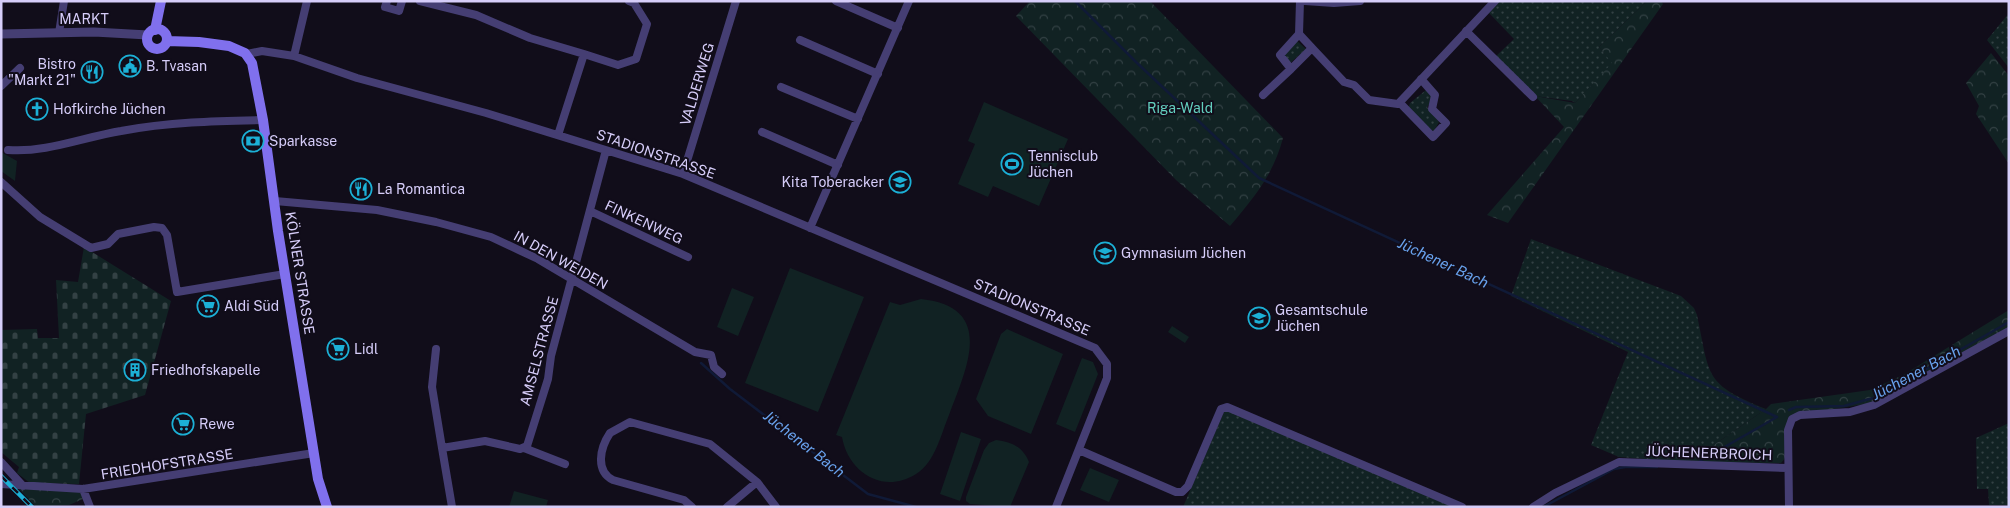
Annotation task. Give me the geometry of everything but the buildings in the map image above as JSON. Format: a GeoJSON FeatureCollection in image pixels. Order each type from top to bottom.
{"type":"FeatureCollection","features":[{"type":"Feature","properties":{"kind":"main road"},"geometry":{"type":"LineString","coordinates":[[161,1],[148,43],[154,49],[161,48],[167,41]]}},
{"type":"Feature","properties":{"kind":"main road"},"geometry":{"type":"LineString","coordinates":[[151,32],[165,33],[167,41]]}},
{"type":"Feature","properties":{"kind":"main road"},"geometry":{"type":"LineString","coordinates":[[167,41],[206,42],[243,52]]}},
{"type":"Feature","properties":{"kind":"main road","name":"KÖLNER STRASSE"},"geometry":{"type":"LineString","coordinates":[[243,52],[252,66],[263,120],[285,274],[314,453],[321,492],[327,507]]}},
{"type":"Feature","properties":{"kind":"street"},"geometry":{"type":"LineString","coordinates":[[60,33],[64,1]]}},
{"type":"Feature","properties":{"kind":"street"},"geometry":{"type":"LineString","coordinates":[[294,56],[307,1]]}},
{"type":"Feature","properties":{"kind":"street"},"geometry":{"type":"LineString","coordinates":[[387,1],[385,7],[399,10],[402,1]]}},
{"type":"Feature","properties":{"kind":"street"},"geometry":{"type":"LineString","coordinates":[[420,1],[476,15],[530,38],[618,65],[636,59],[647,24],[634,3],[629,1]]}},
{"type":"Feature","properties":{"kind":"street","name":"VALDERWEG"},"geometry":{"type":"LineString","coordinates":[[683,174],[736,1]]}},
{"type":"Feature","properties":{"kind":"street"},"geometry":{"type":"LineString","coordinates":[[836,1],[898,28]]}},
{"type":"Feature","properties":{"kind":"street"},"geometry":{"type":"LineString","coordinates":[[810,228],[909,1]]}},
{"type":"Feature","properties":{"kind":"street"},"geometry":{"type":"LineString","coordinates":[[1291,69],[1280,57],[1280,53],[1299,34],[1300,1]]}},
{"type":"Feature","properties":{"kind":"street"},"geometry":{"type":"LineString","coordinates":[[1305,1],[1334,3],[1360,1]]}},
{"type":"Feature","properties":{"kind":"street"},"geometry":{"type":"LineString","coordinates":[[1299,34],[1344,82],[1354,85],[1369,100],[1390,104],[1400,103],[1495,1]]}},
{"type":"Feature","properties":{"kind":"street"},"geometry":{"type":"LineString","coordinates":[[1466,31],[1533,98]]}},
{"type":"Feature","properties":{"kind":"street","name":"MARKT"},"geometry":{"type":"LineString","coordinates":[[1,34],[151,32]]}},
{"type":"Feature","properties":{"kind":"street"},"geometry":{"type":"LineString","coordinates":[[800,40],[878,74]]}},
{"type":"Feature","properties":{"kind":"street"},"geometry":{"type":"LineString","coordinates":[[1263,96],[1312,48]]}},
{"type":"Feature","properties":{"kind":"street","name":"STADIONSTRASSE"},"geometry":{"type":"LineString","coordinates":[[243,52],[294,56],[357,78],[558,135],[683,174],[1098,350],[1106,360],[1108,374],[1079,450]]}},
{"type":"Feature","properties":{"kind":"street"},"geometry":{"type":"LineString","coordinates":[[558,135],[584,54]]}},
{"type":"Feature","properties":{"kind":"street"},"geometry":{"type":"LineString","coordinates":[[1,86],[20,68]]}},
{"type":"Feature","properties":{"kind":"street"},"geometry":{"type":"LineString","coordinates":[[1400,103],[1433,137],[1446,123],[1433,110],[1435,95],[1421,80]]}},
{"type":"Feature","properties":{"kind":"street"},"geometry":{"type":"LineString","coordinates":[[781,86],[858,120]]}},
{"type":"Feature","properties":{"kind":"street"},"geometry":{"type":"LineString","coordinates":[[8,150],[41,148],[97,135],[168,124],[263,120]]}},
{"type":"Feature","properties":{"kind":"street"},"geometry":{"type":"LineString","coordinates":[[762,132],[838,165]]}},
{"type":"Feature","properties":{"kind":"street","name":"AMSELSTRASSE"},"geometry":{"type":"LineString","coordinates":[[524,448],[546,388],[558,330],[606,150]]}},
{"type":"Feature","properties":{"kind":"street"},"geometry":{"type":"LineString","coordinates":[[1,182],[40,217],[91,248],[108,244],[118,234],[154,227],[162,228],[166,233],[177,292],[285,274]]}},
{"type":"Feature","properties":{"kind":"street","name":"IN DEN WEIDEN"},"geometry":{"type":"LineString","coordinates":[[275,201],[372,209],[436,222],[491,237],[514,246],[695,352],[711,355],[714,367],[722,374]]}},
{"type":"Feature","properties":{"kind":"street","name":"FINKENWEG"},"geometry":{"type":"LineString","coordinates":[[590,211],[688,257]]}},
{"type":"Feature","properties":{"kind":"street","name":"JÜCHENERBROICH"},"geometry":{"type":"LineString","coordinates":[[1533,507],[1555,493],[1619,462],[1787,468],[1788,427],[1794,417],[1850,412],[1874,406],[2009,331]]}},
{"type":"Feature","properties":{"kind":"street"},"geometry":{"type":"LineString","coordinates":[[436,349],[432,388],[452,507]]}},
{"type":"Feature","properties":{"kind":"street"},"geometry":{"type":"LineString","coordinates":[[1056,507],[1079,450],[1176,492],[1182,492],[1188,486],[1221,409],[1230,407],[1462,507]]}},
{"type":"Feature","properties":{"kind":"street"},"geometry":{"type":"LineString","coordinates":[[692,507],[680,499],[605,476],[600,464],[610,433],[630,422],[706,442],[757,482],[776,507]]}},
{"type":"Feature","properties":{"kind":"street"},"geometry":{"type":"LineString","coordinates":[[442,448],[485,441],[520,449],[524,448],[566,464]]}},
{"type":"Feature","properties":{"kind":"street","name":"FRIEDHOFSTRASSE"},"geometry":{"type":"LineString","coordinates":[[1,484],[83,489],[314,453]]}},
{"type":"Feature","properties":{"kind":"street"},"geometry":{"type":"LineString","coordinates":[[1,462],[23,486]]}},
{"type":"Feature","properties":{"kind":"street"},"geometry":{"type":"LineString","coordinates":[[1787,468],[1789,507]]}},
{"type":"Feature","properties":{"kind":"street"},"geometry":{"type":"LineString","coordinates":[[727,507],[757,482]]}},
{"type":"Feature","properties":{"kind":"street"},"geometry":{"type":"LineString","coordinates":[[83,489],[90,507]]}},
{"type":"Feature","properties":{"kind":"green space","name":"Riga-Wald"},"geometry":{"type":"Polygon","coordinates":[[[1030,1],[1150,1],[1283,138],[1274,163],[1262,185],[1230,226],[1176,180],[1016,16],[1030,1]]]}},
{"type":"Feature","properties":{"kind":"green space"},"geometry":{"type":"Polygon","coordinates":[[[1500,1],[1647,1],[1599,47],[1613,63],[1575,103],[1535,96],[1495,57],[1514,39],[1489,13],[1500,1]]]}},
{"type":"Feature","properties":{"kind":"green space"},"geometry":{"type":"Polygon","coordinates":[[[1647,1],[1661,1],[1663,4],[1508,223],[1487,215],[1564,127],[1535,96],[1575,103],[1612,63],[1599,47],[1647,1]]]}},
{"type":"Feature","properties":{"kind":"green space"},"geometry":{"type":"Polygon","coordinates":[[[2009,13],[2009,68],[1987,40],[2009,13]]]}},
{"type":"Feature","properties":{"kind":"green space"},"geometry":{"type":"Polygon","coordinates":[[[1297,41],[1306,49],[1290,63],[1284,54],[1297,41]]]}},
{"type":"Feature","properties":{"kind":"green space"},"geometry":{"type":"Polygon","coordinates":[[[1991,53],[2009,76],[2009,164],[1976,114],[1979,106],[1966,83],[1991,53]]]}},
{"type":"Feature","properties":{"kind":"green space"},"geometry":{"type":"Polygon","coordinates":[[[1426,90],[1431,93],[1432,101],[1427,107],[1439,122],[1434,131],[1429,130],[1408,109],[1410,103],[1426,90]]]}},
{"type":"Feature","properties":{"kind":"green space","name":"Tennisclub Jüchen"},"geometry":{"type":"Polygon","coordinates":[[[984,102],[1068,139],[1039,206],[993,186],[988,197],[958,184],[975,144],[968,141],[984,102]]]}},
{"type":"Feature","properties":{"kind":"green space"},"geometry":{"type":"Polygon","coordinates":[[[1,152],[17,161],[15,181],[1,171],[1,152]]]}},
{"type":"Feature","properties":{"kind":"green space"},"geometry":{"type":"Polygon","coordinates":[[[1531,239],[1681,296],[1694,308],[1697,315],[1708,365],[1713,376],[1720,385],[1731,392],[1766,409],[1689,462],[1619,457],[1591,445],[1628,352],[1511,296],[1531,239]]]}},
{"type":"Feature","properties":{"kind":"green space"},"geometry":{"type":"Polygon","coordinates":[[[84,247],[171,301],[145,395],[86,414],[79,484],[30,483],[17,473],[19,467],[1,452],[1,330],[37,329],[38,338],[59,338],[56,280],[78,282],[84,247]]]}},
{"type":"Feature","properties":{"kind":"green space"},"geometry":{"type":"Polygon","coordinates":[[[790,268],[864,297],[818,412],[745,383],[790,268]]]}},
{"type":"Feature","properties":{"kind":"green space"},"geometry":{"type":"Polygon","coordinates":[[[732,288],[754,297],[738,336],[717,327],[732,288]]]}},
{"type":"Feature","properties":{"kind":"green space"},"geometry":{"type":"Polygon","coordinates":[[[921,299],[945,304],[960,314],[968,327],[970,343],[968,360],[940,439],[928,463],[916,474],[904,480],[880,481],[859,470],[851,461],[842,437],[836,435],[890,302],[900,305],[921,299]]]}},
{"type":"Feature","properties":{"kind":"green space"},"geometry":{"type":"Polygon","coordinates":[[[2009,310],[2009,327],[1873,403],[1793,415],[1786,457],[1781,463],[1689,462],[1771,404],[1870,390],[1903,375],[2009,310]]]}},
{"type":"Feature","properties":{"kind":"green space"},"geometry":{"type":"Polygon","coordinates":[[[1172,326],[1189,337],[1185,343],[1168,332],[1172,326]]]}},
{"type":"Feature","properties":{"kind":"green space"},"geometry":{"type":"Polygon","coordinates":[[[1007,329],[1063,354],[1031,434],[988,416],[976,399],[1001,334],[1007,329]]]}},
{"type":"Feature","properties":{"kind":"green space"},"geometry":{"type":"Polygon","coordinates":[[[1082,358],[1093,362],[1098,374],[1075,432],[1056,424],[1082,358]]]}},
{"type":"Feature","properties":{"kind":"green space"},"geometry":{"type":"Polygon","coordinates":[[[1231,411],[1456,507],[1183,507],[1224,412],[1231,411]]]}},
{"type":"Feature","properties":{"kind":"green space"},"geometry":{"type":"Polygon","coordinates":[[[2009,423],[2009,505],[1989,505],[1988,489],[1977,489],[1976,438],[2009,423]]]}},
{"type":"Feature","properties":{"kind":"green space"},"geometry":{"type":"Polygon","coordinates":[[[961,432],[981,439],[960,501],[940,494],[961,432]]]}},
{"type":"Feature","properties":{"kind":"green space"},"geometry":{"type":"Polygon","coordinates":[[[996,440],[1016,446],[1024,453],[1029,462],[1010,507],[970,504],[966,501],[966,497],[984,450],[989,443],[996,440]]]}},
{"type":"Feature","properties":{"kind":"green space"},"geometry":{"type":"Polygon","coordinates":[[[1090,468],[1119,480],[1109,502],[1080,490],[1090,468]]]}},
{"type":"Feature","properties":{"kind":"green space"},"geometry":{"type":"Polygon","coordinates":[[[18,488],[80,490],[83,499],[69,505],[36,507],[18,488]]]}},
{"type":"Feature","properties":{"kind":"green space"},"geometry":{"type":"Polygon","coordinates":[[[514,491],[548,500],[546,507],[509,507],[514,491]]]}},
{"type":"Feature","properties":{"kind":"waterway","name":"Jüchener Bach"},"geometry":{"type":"LineString","coordinates":[[1075,1],[1136,62],[1259,178],[1777,417]]}},
{"type":"Feature","properties":{"kind":"waterway","name":"Jüchener Bach"},"geometry":{"type":"LineString","coordinates":[[1789,410],[1796,407],[1844,406],[1877,397],[2009,322]]}},
{"type":"Feature","properties":{"kind":"waterway","name":"Jüchener Bach"},"geometry":{"type":"LineString","coordinates":[[701,363],[730,389],[868,494],[916,507]]}},
{"type":"Feature","properties":{"kind":"waterway","name":"Jüchener Bach"},"geometry":{"type":"LineString","coordinates":[[1700,461],[1777,417]]}},
{"type":"Feature","properties":{"kind":"waterway","name":"Jüchener Bach"},"geometry":{"type":"LineString","coordinates":[[1543,507],[1614,469],[1657,467]]}},
{"type":"Feature","properties":{"kind":"railway"},"geometry":{"type":"LineString","coordinates":[[1,476],[32,507]]}},
{"type":"Feature","properties":{"kind":"place","name":"B. Tvasan"},"geometry":{"type":"Point","coordinates":[130,66]}},
{"type":"Feature","properties":{"kind":"place","name":"Bistro \"Markt 21\""},"geometry":{"type":"Point","coordinates":[92,72]}},
{"type":"Feature","properties":{"kind":"place","name":"Hofkirche Jüchen"},"geometry":{"type":"Point","coordinates":[37,109]}},
{"type":"Feature","properties":{"kind":"place","name":"Sparkasse"},"geometry":{"type":"Point","coordinates":[253,141]}},
{"type":"Feature","properties":{"kind":"place","name":"Tennisclub Jüchen"},"geometry":{"type":"Point","coordinates":[1012,164]}},
{"type":"Feature","properties":{"kind":"place","name":"Kita Toberacker"},"geometry":{"type":"Point","coordinates":[900,182]}},
{"type":"Feature","properties":{"kind":"place","name":"La Romantica"},"geometry":{"type":"Point","coordinates":[361,189]}},
{"type":"Feature","properties":{"kind":"place","name":"Gymnasium Jüchen"},"geometry":{"type":"Point","coordinates":[1105,253]}},
{"type":"Feature","properties":{"kind":"place","name":"Aldi Süd"},"geometry":{"type":"Point","coordinates":[208,306]}},
{"type":"Feature","properties":{"kind":"place","name":"Gesamtschule Jüchen"},"geometry":{"type":"Point","coordinates":[1259,318]}},
{"type":"Feature","properties":{"kind":"place","name":"Lidl"},"geometry":{"type":"Point","coordinates":[338,349]}},
{"type":"Feature","properties":{"kind":"place","name":"Friedhofskapelle"},"geometry":{"type":"Point","coordinates":[135,370]}},
{"type":"Feature","properties":{"kind":"place","name":"Rewe"},"geometry":{"type":"Point","coordinates":[183,424]}}]}
